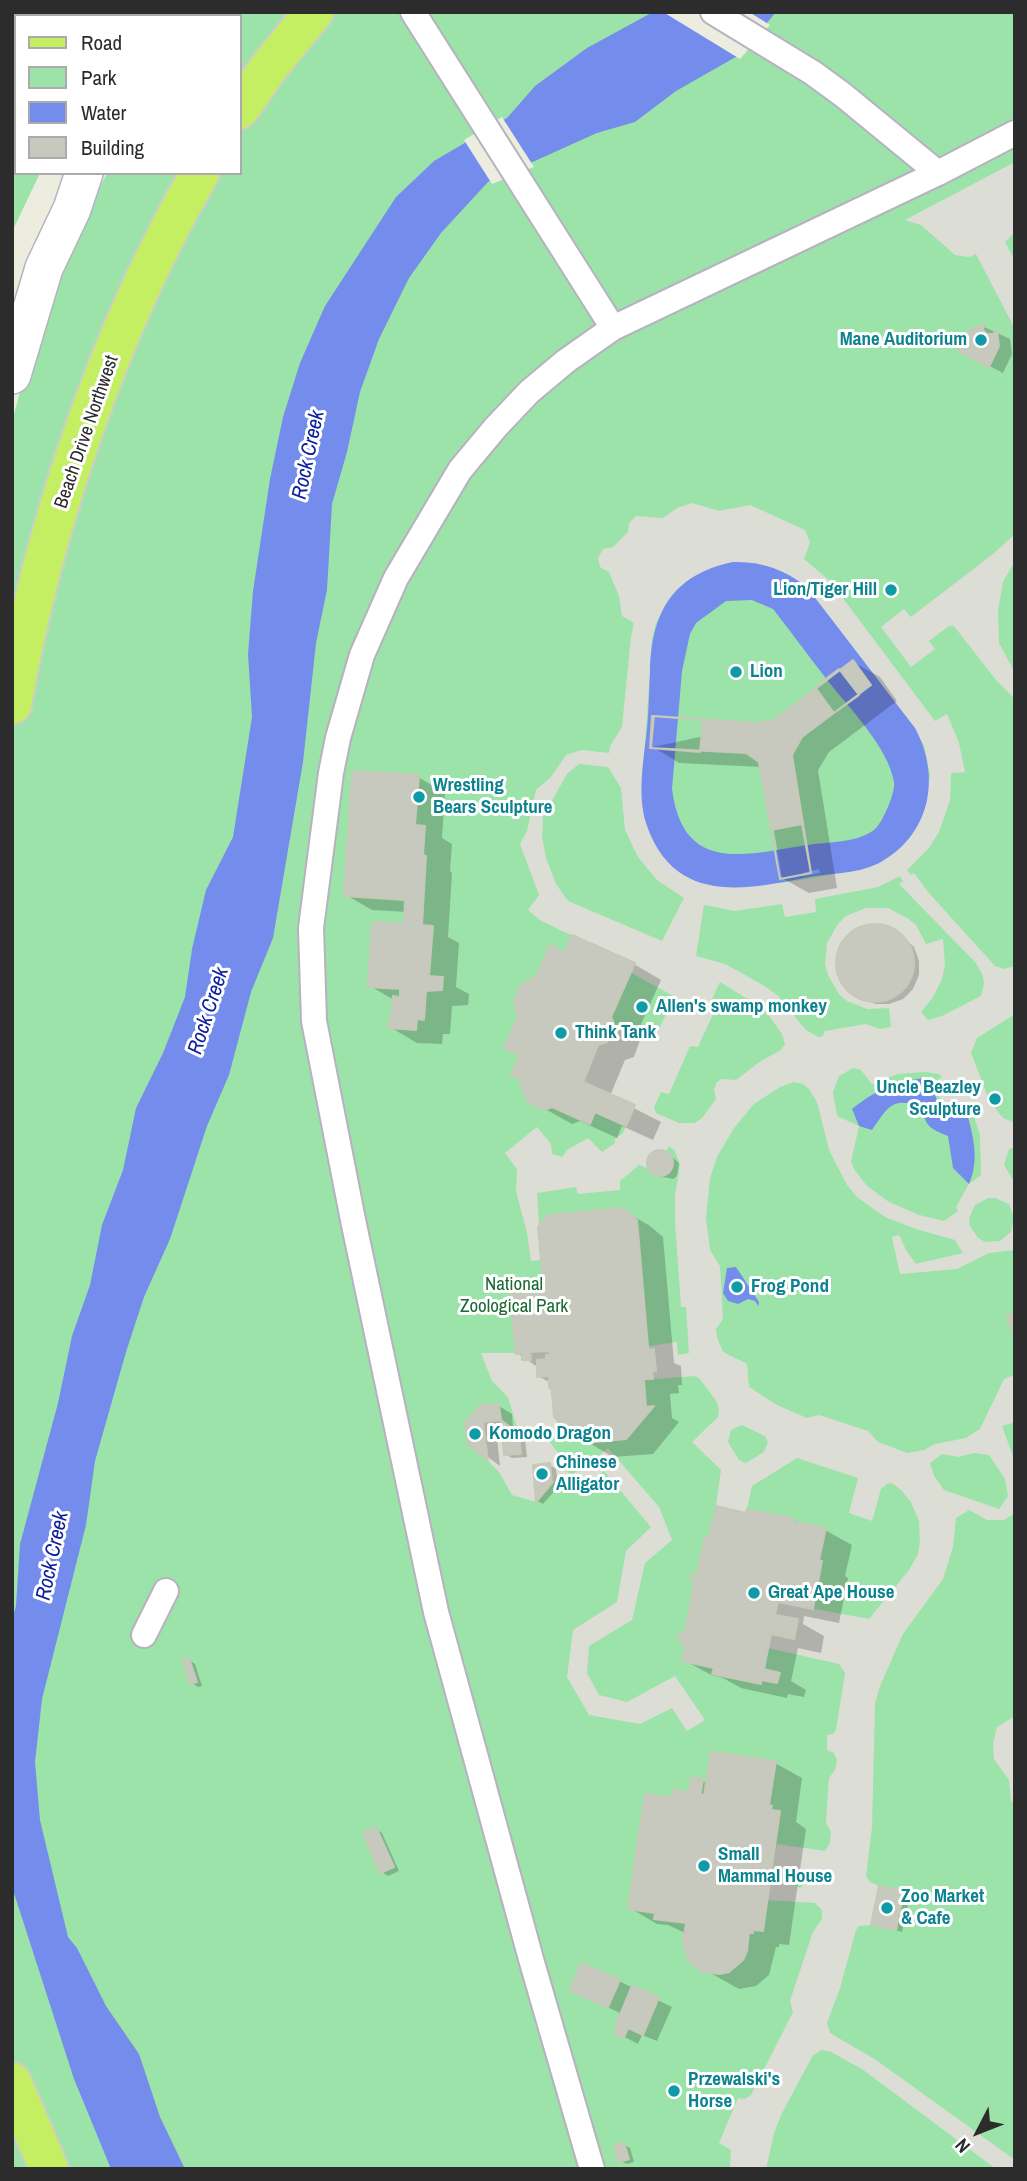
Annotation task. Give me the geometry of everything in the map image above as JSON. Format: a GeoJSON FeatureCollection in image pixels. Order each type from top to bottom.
{"type":"FeatureCollection","features":[{"type":"Feature","properties":{"kind":"main road"},"geometry":{"type":"LineString","coordinates":[[242,106],[269,67],[314,12]]}},
{"type":"Feature","properties":{"kind":"main road","name":"Beach Drive Northwest"},"geometry":{"type":"LineString","coordinates":[[12,705],[38,586],[79,450],[130,313],[166,236],[199,175]]}},
{"type":"Feature","properties":{"kind":"main road"},"geometry":{"type":"LineString","coordinates":[[12,2082],[49,2169]]}},
{"type":"Feature","properties":{"kind":"street"},"geometry":{"type":"LineString","coordinates":[[412,12],[613,328]]}},
{"type":"Feature","properties":{"kind":"street"},"geometry":{"type":"LineString","coordinates":[[713,12],[844,95],[938,173]]}},
{"type":"Feature","properties":{"kind":"street"},"geometry":{"type":"LineString","coordinates":[[592,2169],[527,1946],[427,1573],[314,1021],[311,928],[338,738],[362,655],[396,578],[460,470],[529,393],[566,361],[613,328],[938,173],[1015,133]]}},
{"type":"Feature","properties":{"kind":"street"},"geometry":{"type":"LineString","coordinates":[[12,290],[55,199],[74,175]]}},
{"type":"Feature","properties":{"kind":"street"},"geometry":{"type":"LineString","coordinates":[[12,375],[44,268],[72,209],[82,175]]}},
{"type":"Feature","properties":{"kind":"street"},"geometry":{"type":"LineString","coordinates":[[144,1635],[166,1591]]}},
{"type":"Feature","properties":{"kind":"green space","name":"National Zoological Park"},"geometry":{"type":"Polygon","coordinates":[[[398,12],[406,22],[418,12],[1015,12],[1015,2169],[12,2169],[12,422],[30,358],[53,295],[106,175],[242,175],[242,14],[214,14],[398,12]]]}},
{"type":"Feature","properties":{"kind":"green space"},"geometry":{"type":"Polygon","coordinates":[[[14,69],[14,175],[39,175],[12,232],[14,69]]]}},
{"type":"Feature","properties":{"kind":"shaded area"},"geometry":{"type":"Polygon","coordinates":[[[1015,162],[1015,232],[1005,242],[1015,261],[1015,329],[976,254],[969,257],[955,255],[921,225],[905,220],[1015,162]]]}},
{"type":"Feature","properties":{"kind":"shaded area"},"geometry":{"type":"Polygon","coordinates":[[[692,503],[719,511],[750,505],[805,530],[810,542],[804,559],[830,581],[935,721],[947,714],[959,743],[965,772],[951,773],[950,800],[939,832],[929,848],[907,870],[911,875],[914,873],[995,966],[1004,969],[1015,966],[1015,1014],[977,1038],[971,1053],[990,1102],[1003,1118],[1015,1123],[1015,1147],[1009,1149],[1004,1165],[1015,1183],[1015,1250],[989,1253],[957,1269],[900,1274],[892,1237],[899,1235],[916,1264],[963,1253],[955,1240],[885,1217],[857,1197],[847,1185],[829,1150],[817,1102],[809,1089],[794,1082],[780,1087],[754,1104],[734,1128],[717,1157],[710,1178],[706,1218],[710,1250],[720,1266],[723,1319],[716,1329],[717,1337],[723,1352],[747,1364],[749,1387],[777,1405],[807,1418],[819,1415],[868,1431],[878,1442],[907,1453],[966,1438],[980,1429],[1004,1379],[1015,1375],[1015,1422],[1002,1426],[1015,1462],[1015,1513],[1004,1520],[987,1520],[969,1510],[956,1518],[953,1547],[943,1579],[903,1634],[880,1686],[875,1704],[872,1827],[866,1876],[870,1882],[879,1886],[871,1925],[859,1926],[856,1930],[827,2023],[830,2033],[876,2060],[1015,2160],[1015,2169],[996,2169],[862,2069],[822,2050],[813,2055],[782,2113],[774,2133],[766,2169],[730,2169],[731,2150],[719,2143],[738,2098],[745,2099],[751,2095],[793,2012],[790,2001],[813,1932],[822,1919],[822,1910],[815,1903],[767,1900],[777,1844],[825,1851],[830,1843],[831,1832],[826,1823],[829,1778],[835,1770],[837,1760],[834,1753],[827,1750],[827,1735],[836,1730],[845,1673],[839,1664],[768,1648],[771,1634],[798,1619],[775,1615],[778,1602],[869,1619],[909,1570],[918,1554],[919,1521],[911,1502],[892,1483],[881,1489],[872,1521],[849,1513],[858,1478],[797,1458],[752,1486],[746,1513],[716,1506],[721,1470],[692,1442],[718,1417],[717,1402],[695,1376],[653,1379],[652,1371],[656,1370],[654,1350],[649,1350],[649,1346],[677,1342],[678,1355],[689,1353],[686,1307],[681,1307],[675,1222],[675,1196],[680,1165],[675,1151],[669,1146],[666,1152],[655,1150],[651,1153],[647,1168],[639,1165],[620,1181],[620,1190],[578,1194],[576,1187],[537,1193],[541,1260],[531,1261],[516,1191],[517,1169],[505,1153],[537,1127],[551,1144],[552,1154],[562,1157],[567,1150],[588,1138],[602,1152],[615,1143],[615,1139],[623,1133],[635,1105],[583,1082],[598,1045],[607,1042],[614,1024],[653,1040],[675,997],[630,972],[634,962],[560,930],[540,920],[528,910],[539,895],[520,844],[527,831],[536,790],[551,777],[566,755],[582,750],[609,753],[610,746],[622,727],[634,623],[622,616],[619,596],[609,572],[600,567],[598,558],[603,549],[613,547],[628,532],[629,523],[636,516],[663,518],[677,508],[692,503]],[[718,566],[694,577],[669,599],[656,623],[652,639],[642,793],[644,812],[665,858],[693,880],[781,883],[860,870],[889,857],[906,842],[923,813],[930,775],[924,745],[806,586],[718,566]],[[579,764],[567,774],[543,816],[542,837],[546,858],[556,884],[568,901],[662,941],[684,898],[657,880],[638,857],[625,830],[621,788],[608,767],[579,764]],[[900,876],[878,887],[815,899],[816,912],[785,917],[782,904],[735,911],[704,905],[696,956],[725,964],[763,985],[777,995],[806,1030],[818,1037],[822,1037],[825,1031],[866,1024],[880,1029],[891,1027],[889,1008],[867,1009],[847,1001],[839,994],[825,964],[827,943],[846,916],[866,908],[888,908],[916,925],[926,944],[943,939],[945,964],[942,979],[921,1012],[928,1020],[942,1016],[981,996],[983,976],[976,963],[899,884],[903,881],[900,876]],[[868,925],[854,930],[843,941],[837,955],[836,970],[842,984],[853,995],[867,1001],[882,1001],[896,996],[907,986],[913,971],[913,956],[908,942],[897,931],[883,925],[868,925]],[[720,982],[708,1007],[714,1012],[698,1047],[690,1046],[669,1094],[661,1092],[654,1107],[656,1113],[679,1123],[695,1123],[702,1118],[716,1099],[714,1090],[717,1082],[722,1079],[736,1080],[781,1050],[785,1044],[782,1034],[765,1010],[720,982]],[[853,1068],[839,1076],[833,1092],[837,1116],[859,1126],[851,1162],[867,1186],[889,1202],[919,1215],[944,1221],[958,1211],[956,1207],[969,1184],[981,1175],[980,1135],[970,1104],[967,1102],[964,1106],[952,1109],[941,1102],[936,1087],[938,1079],[942,1077],[939,1074],[898,1074],[872,1084],[861,1070],[853,1068]],[[988,1198],[975,1205],[969,1218],[970,1226],[978,1238],[985,1242],[1000,1241],[1011,1232],[1014,1218],[1009,1204],[988,1198]],[[742,1425],[731,1430],[728,1442],[739,1460],[746,1463],[764,1452],[768,1442],[765,1436],[742,1425]],[[974,1453],[958,1457],[942,1454],[930,1463],[934,1476],[944,1490],[999,1509],[1008,1496],[1005,1479],[989,1455],[974,1453]],[[794,1870],[789,1875],[789,1883],[800,1888],[806,1883],[806,1876],[801,1870],[794,1870]]]}},
{"type":"Feature","properties":{"kind":"shaded area"},"geometry":{"type":"Polygon","coordinates":[[[1015,534],[1015,561],[1003,582],[998,611],[999,643],[1015,673],[1015,699],[996,680],[954,626],[949,626],[929,641],[935,649],[911,667],[881,627],[904,609],[911,617],[1015,534]]]}},
{"type":"Feature","properties":{"kind":"shaded area"},"geometry":{"type":"Polygon","coordinates":[[[549,1351],[550,1355],[547,1355],[546,1359],[538,1361],[537,1377],[549,1376],[554,1417],[561,1429],[545,1435],[561,1457],[564,1471],[572,1474],[587,1466],[608,1448],[659,1507],[672,1540],[645,1563],[632,1620],[589,1646],[587,1673],[599,1695],[627,1702],[675,1676],[705,1720],[687,1731],[672,1708],[640,1724],[589,1715],[567,1677],[573,1630],[617,1602],[626,1551],[651,1527],[604,1471],[574,1489],[552,1483],[550,1463],[533,1465],[536,1502],[512,1495],[499,1472],[488,1461],[483,1422],[501,1420],[504,1455],[521,1454],[519,1434],[508,1397],[492,1381],[481,1353],[522,1353],[523,1360],[531,1360],[530,1352],[549,1351]]]}},
{"type":"Feature","properties":{"kind":"shaded area"},"geometry":{"type":"Polygon","coordinates":[[[1015,1716],[1015,1806],[1011,1800],[1009,1780],[994,1759],[993,1743],[997,1727],[1015,1716]]]}},
{"type":"Feature","properties":{"kind":"water","name":"Rock Creek"},"geometry":{"type":"Polygon","coordinates":[[[653,12],[776,12],[741,54],[676,91],[635,122],[597,133],[488,182],[441,233],[409,278],[379,339],[360,392],[332,504],[327,590],[316,643],[303,762],[273,938],[251,992],[229,1075],[207,1126],[170,1239],[144,1297],[126,1352],[95,1461],[86,1525],[42,1699],[35,1762],[40,1820],[68,1937],[77,1948],[106,2006],[139,2054],[160,2117],[185,2169],[111,2169],[74,2079],[12,1887],[12,1620],[16,1606],[20,1544],[58,1403],[72,1336],[90,1285],[102,1225],[123,1170],[136,1108],[163,1053],[185,997],[192,949],[206,890],[233,837],[252,717],[248,654],[253,591],[270,479],[283,417],[300,363],[325,306],[396,197],[434,161],[507,118],[535,86],[587,48],[653,12]]]}},
{"type":"Feature","properties":{"kind":"water"},"geometry":{"type":"Polygon","coordinates":[[[733,562],[762,565],[789,575],[806,586],[915,728],[928,767],[926,805],[909,838],[877,864],[852,871],[761,886],[715,886],[694,880],[675,869],[659,851],[647,826],[642,799],[651,652],[660,615],[669,600],[680,587],[712,568],[733,562]],[[752,600],[726,601],[696,623],[690,634],[682,671],[672,789],[678,816],[689,835],[703,847],[720,853],[761,852],[859,837],[877,827],[893,793],[894,782],[890,769],[876,742],[773,609],[752,600]]]}},
{"type":"Feature","properties":{"kind":"water"},"geometry":{"type":"Polygon","coordinates":[[[923,1078],[934,1080],[935,1095],[941,1105],[951,1110],[966,1110],[975,1156],[969,1184],[953,1168],[948,1136],[929,1126],[921,1106],[896,1104],[886,1110],[872,1130],[859,1126],[852,1109],[861,1102],[885,1088],[923,1078]]]}},
{"type":"Feature","properties":{"kind":"water","name":"Frog Pond"},"geometry":{"type":"Polygon","coordinates":[[[736,1267],[759,1302],[758,1306],[755,1301],[748,1299],[738,1304],[728,1301],[723,1293],[727,1268],[736,1267]]]}},
{"type":"Feature","properties":{"kind":"pier"},"geometry":{"type":"Polygon","coordinates":[[[663,12],[749,12],[770,25],[740,59],[663,12]]]}},
{"type":"Feature","properties":{"kind":"pier"},"geometry":{"type":"Polygon","coordinates":[[[502,117],[534,167],[492,184],[464,140],[502,117]]]}},
{"type":"Feature","properties":{"kind":"building"},"geometry":{"type":"Polygon","coordinates":[[[36,12],[104,12],[102,14],[36,12]]]}},
{"type":"Feature","properties":{"kind":"building","name":"Mane Auditorium"},"geometry":{"type":"Polygon","coordinates":[[[984,324],[983,330],[987,334],[993,334],[997,330],[999,346],[989,367],[958,351],[970,330],[984,324]]]}},
{"type":"Feature","properties":{"kind":"building"},"geometry":{"type":"Polygon","coordinates":[[[853,660],[871,685],[802,737],[792,755],[811,873],[780,879],[759,762],[746,753],[651,748],[654,716],[757,723],[774,720],[853,660]]]}},
{"type":"Feature","properties":{"kind":"building"},"geometry":{"type":"Polygon","coordinates":[[[839,669],[859,695],[834,713],[815,687],[839,669]]]}},
{"type":"Feature","properties":{"kind":"building"},"geometry":{"type":"Polygon","coordinates":[[[652,716],[703,720],[700,752],[650,748],[652,716]]]}},
{"type":"Feature","properties":{"kind":"building"},"geometry":{"type":"Polygon","coordinates":[[[352,771],[419,775],[415,825],[425,826],[423,855],[426,856],[422,925],[433,926],[429,976],[443,977],[442,990],[426,991],[424,1020],[417,1019],[416,1030],[388,1028],[393,996],[400,997],[400,989],[368,987],[372,922],[404,924],[405,900],[344,896],[352,771]]]}},
{"type":"Feature","properties":{"kind":"building"},"geometry":{"type":"Polygon","coordinates":[[[802,824],[811,873],[780,879],[771,830],[802,824]]]}},
{"type":"Feature","properties":{"kind":"building"},"geometry":{"type":"Polygon","coordinates":[[[875,924],[890,927],[902,936],[911,948],[914,963],[911,978],[902,990],[890,999],[875,1002],[860,999],[848,990],[839,978],[836,963],[839,948],[848,936],[860,927],[875,924]]]}},
{"type":"Feature","properties":{"kind":"building","name":"Think Tank"},"geometry":{"type":"Polygon","coordinates":[[[572,935],[635,963],[611,1017],[614,1024],[607,1042],[598,1045],[583,1082],[635,1105],[626,1126],[595,1112],[590,1124],[552,1107],[544,1110],[528,1102],[518,1077],[511,1075],[520,1055],[504,1048],[518,1017],[514,1001],[521,985],[536,977],[550,945],[565,952],[572,935]]]}},
{"type":"Feature","properties":{"kind":"building"},"geometry":{"type":"Polygon","coordinates":[[[660,1150],[669,1154],[673,1163],[669,1172],[660,1176],[651,1172],[647,1163],[651,1154],[660,1150]]]}},
{"type":"Feature","properties":{"kind":"building"},"geometry":{"type":"Polygon","coordinates":[[[623,1208],[637,1220],[648,1346],[649,1350],[654,1349],[656,1371],[652,1371],[653,1379],[644,1379],[646,1407],[654,1406],[626,1439],[585,1443],[554,1417],[549,1376],[537,1377],[537,1360],[546,1359],[546,1355],[550,1355],[549,1351],[530,1352],[531,1360],[522,1360],[522,1353],[516,1354],[510,1294],[544,1291],[538,1227],[549,1215],[623,1208]]]}},
{"type":"Feature","properties":{"kind":"building"},"geometry":{"type":"Polygon","coordinates":[[[1015,1313],[1015,1338],[1007,1315],[1015,1313]]]}},
{"type":"Feature","properties":{"kind":"building","name":"Komodo Dragon"},"geometry":{"type":"Polygon","coordinates":[[[499,1404],[501,1420],[483,1422],[488,1461],[468,1444],[465,1423],[481,1405],[499,1404]]]}},
{"type":"Feature","properties":{"kind":"building","name":"Chinese Alligator"},"geometry":{"type":"Polygon","coordinates":[[[501,1420],[519,1434],[521,1454],[504,1455],[501,1420]]]}},
{"type":"Feature","properties":{"kind":"building","name":"Chinese Alligator"},"geometry":{"type":"Polygon","coordinates":[[[550,1463],[552,1483],[536,1502],[533,1465],[550,1463]]]}},
{"type":"Feature","properties":{"kind":"building","name":"Great Ape House"},"geometry":{"type":"Polygon","coordinates":[[[716,1506],[746,1513],[747,1509],[826,1528],[813,1609],[778,1602],[775,1615],[798,1619],[794,1639],[771,1634],[764,1669],[780,1673],[777,1683],[761,1680],[761,1684],[712,1674],[714,1668],[682,1661],[685,1648],[677,1636],[685,1632],[694,1584],[690,1577],[697,1573],[705,1537],[709,1538],[716,1506]]]}},
{"type":"Feature","properties":{"kind":"building"},"geometry":{"type":"Polygon","coordinates":[[[189,1658],[197,1682],[190,1684],[183,1660],[189,1658]]]}},
{"type":"Feature","properties":{"kind":"building","name":"Small Mammal House"},"geometry":{"type":"Polygon","coordinates":[[[711,1752],[776,1761],[769,1805],[772,1806],[771,1810],[780,1811],[763,1931],[753,1930],[753,1933],[749,1933],[743,1960],[729,1972],[720,1974],[702,1972],[688,1960],[683,1942],[686,1923],[654,1919],[655,1913],[628,1909],[645,1794],[672,1798],[673,1790],[692,1792],[691,1796],[700,1798],[704,1795],[711,1752]]]}},
{"type":"Feature","properties":{"kind":"building"},"geometry":{"type":"Polygon","coordinates":[[[691,1777],[703,1779],[700,1798],[691,1796],[692,1792],[689,1792],[691,1777]]]}},
{"type":"Feature","properties":{"kind":"building"},"geometry":{"type":"Polygon","coordinates":[[[376,1827],[394,1867],[380,1873],[363,1833],[376,1827]]]}},
{"type":"Feature","properties":{"kind":"building","name":"Zoo Market & Cafe"},"geometry":{"type":"Polygon","coordinates":[[[879,1886],[904,1891],[896,1930],[871,1925],[879,1886]]]}},
{"type":"Feature","properties":{"kind":"building"},"geometry":{"type":"Polygon","coordinates":[[[581,1963],[620,1980],[608,2007],[570,1991],[581,1963]]]}},
{"type":"Feature","properties":{"kind":"building"},"geometry":{"type":"Polygon","coordinates":[[[632,1986],[659,1997],[643,2035],[628,2028],[624,2038],[614,2034],[632,1986]]]}},
{"type":"Feature","properties":{"kind":"building"},"geometry":{"type":"Polygon","coordinates":[[[624,2143],[629,2159],[619,2162],[614,2146],[624,2143]]]}},
{"type":"Feature","properties":{"kind":"place","name":"Mane Auditorium"},"geometry":{"type":"Point","coordinates":[981,340]}},
{"type":"Feature","properties":{"kind":"place","name":"Lion/Tiger Hill"},"geometry":{"type":"Point","coordinates":[891,590]}},
{"type":"Feature","properties":{"kind":"place","name":"Lion"},"geometry":{"type":"Point","coordinates":[736,672]}},
{"type":"Feature","properties":{"kind":"place","name":"Wrestling Bears Sculpture"},"geometry":{"type":"Point","coordinates":[419,797]}},
{"type":"Feature","properties":{"kind":"place","name":"Allen's swamp monkey"},"geometry":{"type":"Point","coordinates":[642,1007]}},
{"type":"Feature","properties":{"kind":"place","name":"Think Tank"},"geometry":{"type":"Point","coordinates":[561,1033]}},
{"type":"Feature","properties":{"kind":"place","name":"Uncle Beazley Sculpture"},"geometry":{"type":"Point","coordinates":[995,1099]}},
{"type":"Feature","properties":{"kind":"place","name":"Frog Pond"},"geometry":{"type":"Point","coordinates":[737,1287]}},
{"type":"Feature","properties":{"kind":"place","name":"Komodo Dragon"},"geometry":{"type":"Point","coordinates":[475,1434]}},
{"type":"Feature","properties":{"kind":"place","name":"Chinese Alligator"},"geometry":{"type":"Point","coordinates":[542,1474]}},
{"type":"Feature","properties":{"kind":"place","name":"Great Ape House"},"geometry":{"type":"Point","coordinates":[754,1593]}},
{"type":"Feature","properties":{"kind":"place","name":"Small Mammal House"},"geometry":{"type":"Point","coordinates":[704,1866]}},
{"type":"Feature","properties":{"kind":"place","name":"Zoo Market & Cafe"},"geometry":{"type":"Point","coordinates":[887,1908]}},
{"type":"Feature","properties":{"kind":"place","name":"Przewalski's Horse"},"geometry":{"type":"Point","coordinates":[674,2091]}}]}
